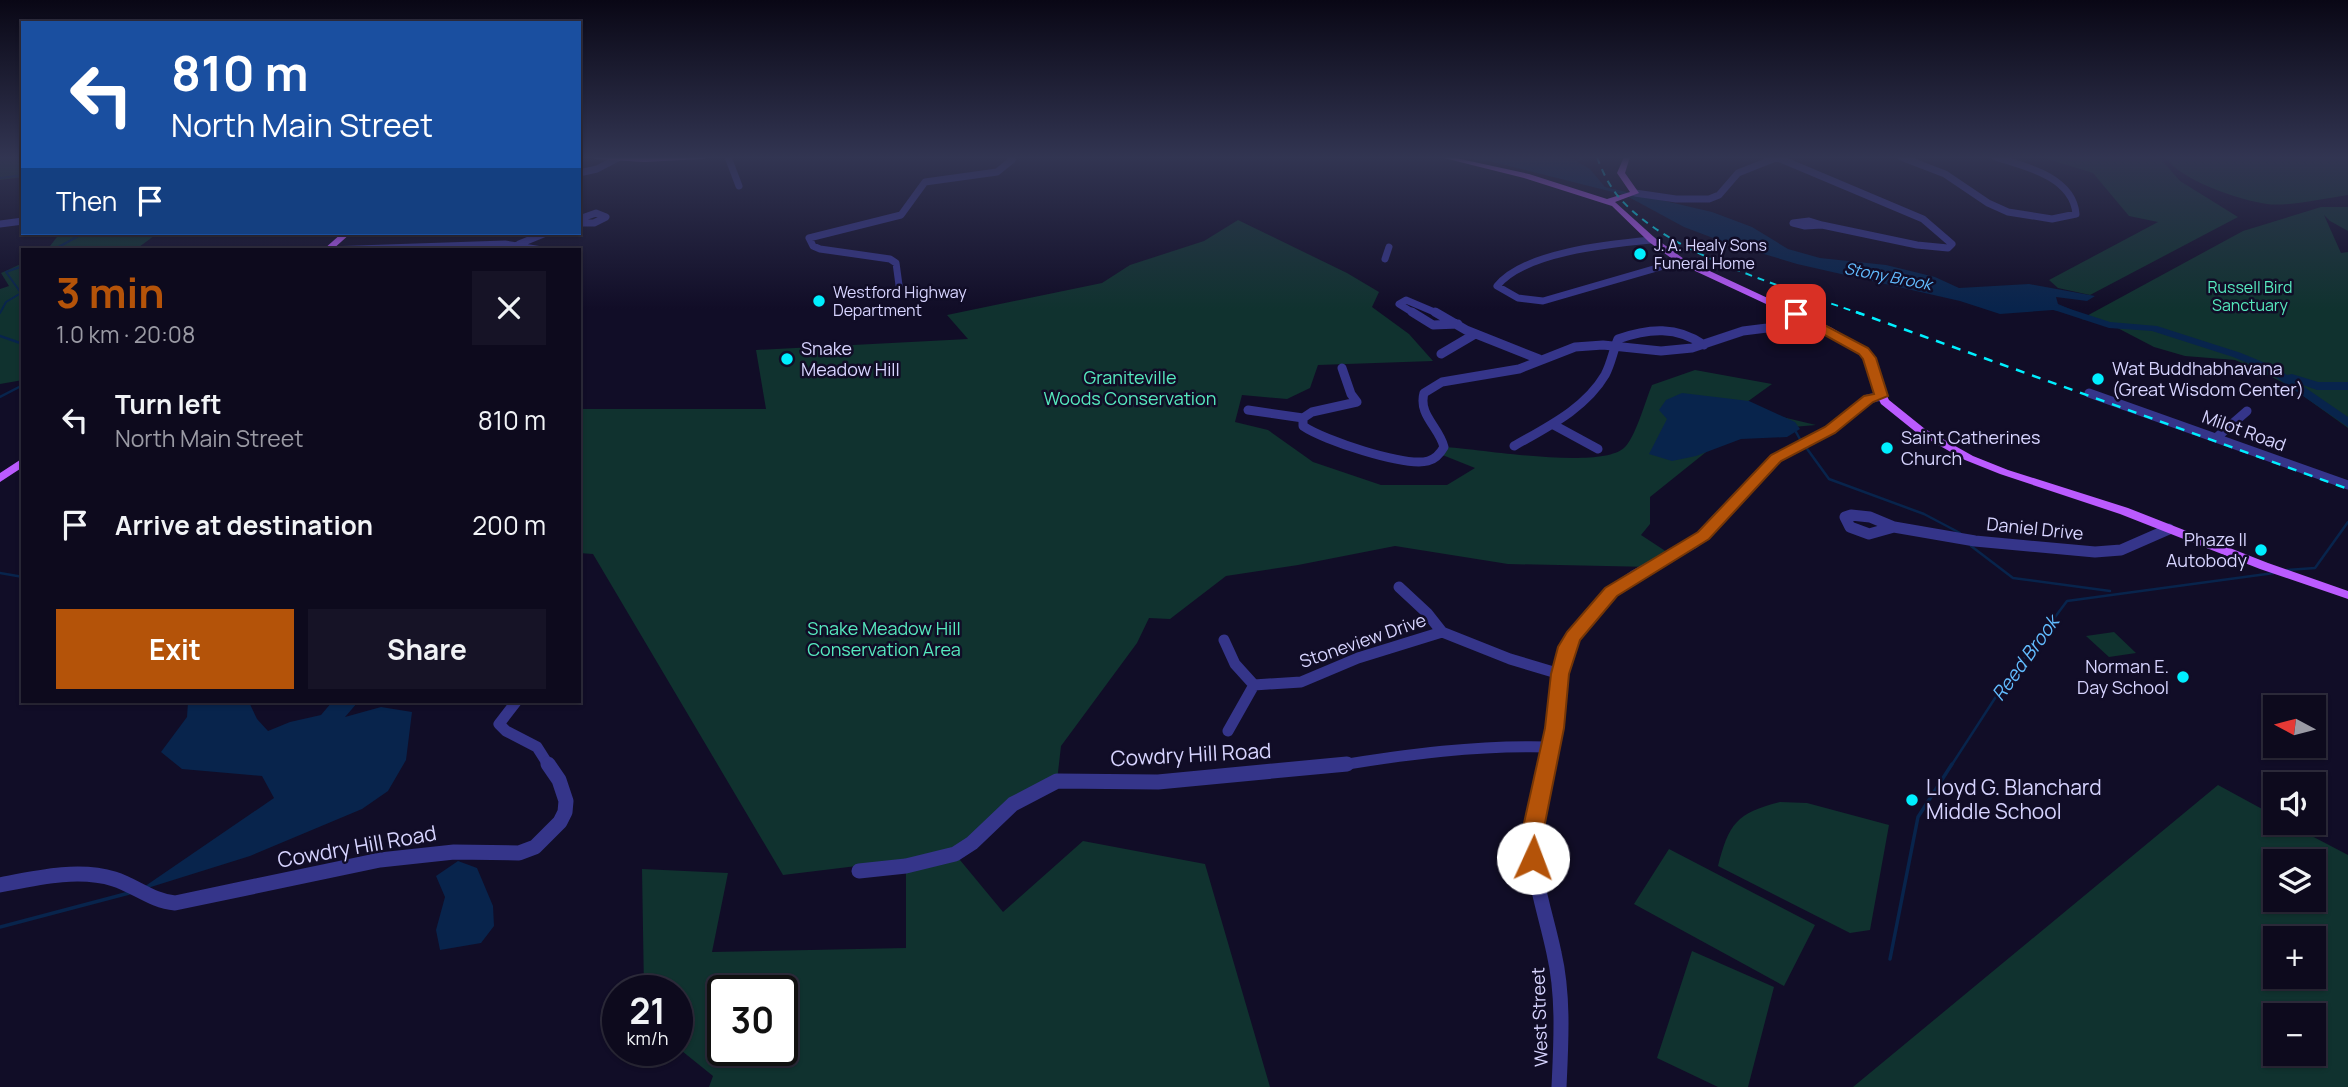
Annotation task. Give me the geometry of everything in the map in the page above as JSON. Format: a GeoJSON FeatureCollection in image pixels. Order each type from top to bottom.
{"type":"FeatureCollection","features":[{"type":"Feature","properties":{"kind":"main road"},"geometry":{"type":"LineString","coordinates":[[1621,208],[1652,240],[1681,261],[1802,317],[1863,351],[1869,358],[1881,396],[1921,431],[1969,458],[2004,472],[2107,504],[2273,569],[2348,595]]}},
{"type":"Feature","properties":{"kind":"main road"},"geometry":{"type":"LineString","coordinates":[[329,248],[345,235]]}},
{"type":"Feature","properties":{"kind":"main road"},"geometry":{"type":"LineString","coordinates":[[0,479],[21,463]]}},
{"type":"Feature","properties":{"kind":"street"},"geometry":{"type":"LineString","coordinates":[[899,285],[895,263],[890,259],[820,248],[813,246],[809,238],[901,215],[909,208]]}},
{"type":"Feature","properties":{"kind":"street"},"geometry":{"type":"LineString","coordinates":[[1822,225],[1929,246],[1948,248],[1952,244],[1923,219],[1896,208]]}},
{"type":"Feature","properties":{"kind":"street"},"geometry":{"type":"LineString","coordinates":[[1999,208],[2008,212],[2052,219],[2076,214],[2076,208]]}},
{"type":"Feature","properties":{"kind":"street"},"geometry":{"type":"LineString","coordinates":[[0,224],[21,220]]}},
{"type":"Feature","properties":{"kind":"street"},"geometry":{"type":"LineString","coordinates":[[519,244],[540,235]]}},
{"type":"Feature","properties":{"kind":"street"},"geometry":{"type":"LineString","coordinates":[[1652,240],[1582,249],[1513,270],[1502,277],[1497,286],[1519,298],[1543,301],[1681,261]]}},
{"type":"Feature","properties":{"kind":"street"},"geometry":{"type":"LineString","coordinates":[[361,248],[519,244],[534,248]]}},
{"type":"Feature","properties":{"kind":"street"},"geometry":{"type":"LineString","coordinates":[[1385,259],[1389,247]]}},
{"type":"Feature","properties":{"kind":"street"},"geometry":{"type":"LineString","coordinates":[[1458,324],[1433,325],[1399,303],[1406,300],[1414,302],[1458,324],[1475,334],[1539,359]]}},
{"type":"Feature","properties":{"kind":"street"},"geometry":{"type":"LineString","coordinates":[[1303,418],[1303,426],[1317,436],[1406,462],[1434,460],[1444,447],[1443,436],[1421,408],[1424,393],[1442,382],[1504,373],[1575,347],[1615,346],[1661,351],[1704,345],[1743,331],[1767,328],[1802,317]]}},
{"type":"Feature","properties":{"kind":"street"},"geometry":{"type":"LineString","coordinates":[[1514,446],[1552,424],[1582,401],[1604,378],[1614,358],[1618,340],[1628,335],[1674,331],[1684,333],[1704,345]]}},
{"type":"Feature","properties":{"kind":"street"},"geometry":{"type":"LineString","coordinates":[[1441,354],[1475,334]]}},
{"type":"Feature","properties":{"kind":"street"},"geometry":{"type":"LineString","coordinates":[[1248,410],[1303,418],[1312,412],[1357,402],[1351,394],[1342,368]]}},
{"type":"Feature","properties":{"kind":"street","name":"Milot Road"},"geometry":{"type":"LineString","coordinates":[[2089,393],[2348,485]]}},
{"type":"Feature","properties":{"kind":"street","name":"West Street"},"geometry":{"type":"LineString","coordinates":[[1559,1087],[1561,1033],[1555,955],[1536,886],[1533,858],[1535,823],[1558,706],[1564,654],[1573,636],[1611,592],[1635,575],[1694,543],[1776,458],[1830,430],[1868,399],[1881,396]]}},
{"type":"Feature","properties":{"kind":"street"},"geometry":{"type":"LineString","coordinates":[[2216,438],[2246,411]]}},
{"type":"Feature","properties":{"kind":"street"},"geometry":{"type":"LineString","coordinates":[[1552,424],[1598,449]]}},
{"type":"Feature","properties":{"kind":"street","name":"Daniel Drive"},"geometry":{"type":"LineString","coordinates":[[1894,527],[1975,541],[2095,552],[2121,550],[2169,529]]}},
{"type":"Feature","properties":{"kind":"street"},"geometry":{"type":"LineString","coordinates":[[1399,587],[1427,612],[1442,632]]}},
{"type":"Feature","properties":{"kind":"street","name":"Stoneview Drive"},"geometry":{"type":"LineString","coordinates":[[1254,685],[1301,682],[1348,662],[1442,632],[1510,659],[1560,674]]}},
{"type":"Feature","properties":{"kind":"street"},"geometry":{"type":"LineString","coordinates":[[1224,640],[1235,664],[1254,685],[1228,731]]}},
{"type":"Feature","properties":{"kind":"street","name":"Cowdry Hill Road"},"geometry":{"type":"LineString","coordinates":[[0,886],[66,877],[111,878],[159,900],[175,903],[380,860],[454,852],[527,851],[552,833],[565,812],[566,801],[559,780],[537,747],[506,731],[499,724],[515,703]]}},
{"type":"Feature","properties":{"kind":"street","name":"Cowdry Hill Road"},"geometry":{"type":"LineString","coordinates":[[859,871],[906,866],[955,854],[972,844],[1013,804],[1057,781],[1158,782],[1322,768],[1413,753],[1502,746],[1550,747]]}},
{"type":"Feature","properties":{"kind":"green space"},"geometry":{"type":"Polygon","coordinates":[[[2122,208],[2223,208],[2238,217],[2090,295],[2058,288],[2049,280],[2158,222],[2129,216],[2122,208]]]}},
{"type":"Feature","properties":{"kind":"green space","name":"Russell Bird Sanctuary"},"geometry":{"type":"Polygon","coordinates":[[[2319,208],[2348,208],[2348,231],[2324,215],[2341,253],[2348,252],[2348,428],[2288,385],[2235,360],[2185,356],[2154,347],[2108,323],[2081,319],[2243,231],[2319,208]]]}},
{"type":"Feature","properties":{"kind":"green space"},"geometry":{"type":"Polygon","coordinates":[[[1238,220],[1347,273],[1379,292],[1372,307],[1409,334],[1433,361],[1318,365],[1310,388],[1287,399],[1242,395],[1235,422],[1268,430],[1313,462],[1381,485],[1447,485],[1475,468],[1440,454],[1444,447],[1566,458],[1611,454],[1628,443],[1652,385],[1695,370],[1772,384],[1740,407],[1816,425],[1731,432],[1650,497],[1650,524],[1641,535],[1673,556],[1652,567],[1508,564],[1395,546],[1226,576],[1170,619],[1149,618],[1137,643],[1061,746],[1057,781],[955,854],[1003,912],[1083,841],[1205,864],[1270,1087],[709,1087],[713,1076],[693,1060],[693,975],[644,975],[642,869],[728,873],[712,952],[906,948],[906,866],[947,855],[783,875],[593,554],[581,553],[581,409],[766,409],[756,350],[968,339],[947,315],[1102,283],[1130,265],[1204,241],[1238,220]]]}},
{"type":"Feature","properties":{"kind":"green space"},"geometry":{"type":"Polygon","coordinates":[[[58,235],[155,235],[138,248],[49,248],[58,235]]]}},
{"type":"Feature","properties":{"kind":"green space"},"geometry":{"type":"Polygon","coordinates":[[[21,264],[21,380],[0,384],[0,289],[9,286],[1,273],[21,264]]]}},
{"type":"Feature","properties":{"kind":"green space"},"geometry":{"type":"Polygon","coordinates":[[[2114,632],[2136,653],[2109,657],[2086,636],[2114,632]]]}},
{"type":"Feature","properties":{"kind":"green space"},"geometry":{"type":"Polygon","coordinates":[[[2218,785],[2263,809],[2263,835],[2310,835],[2348,855],[2348,1087],[1853,1087],[2218,785]]]}},
{"type":"Feature","properties":{"kind":"green space"},"geometry":{"type":"Polygon","coordinates":[[[1780,802],[1807,803],[1889,825],[1870,930],[1850,933],[1718,866],[1726,840],[1737,822],[1753,811],[1780,802]]]}},
{"type":"Feature","properties":{"kind":"green space"},"geometry":{"type":"Polygon","coordinates":[[[1669,849],[1815,925],[1784,986],[1634,904],[1669,849]]]}},
{"type":"Feature","properties":{"kind":"green space"},"geometry":{"type":"Polygon","coordinates":[[[1692,951],[1774,987],[1748,1087],[1718,1087],[1657,1058],[1692,951]]]}},
{"type":"Feature","properties":{"kind":"water"},"geometry":{"type":"Polygon","coordinates":[[[1648,208],[1694,208],[1712,212],[1752,227],[1788,249],[1820,258],[1886,265],[1935,277],[1959,288],[2029,284],[2095,296],[2087,301],[2056,297],[2058,304],[2077,312],[2074,314],[2053,310],[2000,314],[1960,301],[1797,264],[1684,227],[1648,208]]]}},
{"type":"Feature","properties":{"kind":"water"},"geometry":{"type":"Polygon","coordinates":[[[1682,393],[1749,401],[1795,422],[1800,429],[1787,437],[1741,439],[1696,456],[1672,461],[1649,454],[1667,419],[1659,410],[1666,400],[1682,393]]]}},
{"type":"Feature","properties":{"kind":"water"},"geometry":{"type":"Polygon","coordinates":[[[188,703],[249,703],[257,719],[268,731],[290,722],[321,715],[331,703],[357,703],[345,717],[381,707],[412,712],[406,760],[388,791],[362,809],[250,856],[138,891],[274,798],[262,776],[182,769],[161,752],[187,717],[188,703]]]}},
{"type":"Feature","properties":{"kind":"water"},"geometry":{"type":"Polygon","coordinates":[[[458,861],[477,868],[493,906],[494,926],[481,943],[440,950],[436,930],[445,897],[436,876],[458,861]]]}},
{"type":"Feature","properties":{"kind":"waterway"},"geometry":{"type":"LineString","coordinates":[[57,248],[80,235]]}},
{"type":"Feature","properties":{"kind":"waterway"},"geometry":{"type":"LineString","coordinates":[[21,267],[6,272],[21,293]]}},
{"type":"Feature","properties":{"kind":"waterway"},"geometry":{"type":"LineString","coordinates":[[0,313],[6,302],[21,293]]}},
{"type":"Feature","properties":{"kind":"waterway","name":"Stony Brook"},"geometry":{"type":"LineString","coordinates":[[2058,308],[2109,325],[2153,328],[2237,355],[2271,369],[2348,423]]}},
{"type":"Feature","properties":{"kind":"waterway"},"geometry":{"type":"LineString","coordinates":[[0,336],[21,343]]}},
{"type":"Feature","properties":{"kind":"waterway","name":"Stony Brook"},"geometry":{"type":"LineString","coordinates":[[2292,377],[2317,386],[2348,386]]}},
{"type":"Feature","properties":{"kind":"waterway"},"geometry":{"type":"LineString","coordinates":[[0,397],[21,386]]}},
{"type":"Feature","properties":{"kind":"waterway"},"geometry":{"type":"LineString","coordinates":[[1796,432],[1801,441]]}},
{"type":"Feature","properties":{"kind":"waterway"},"geometry":{"type":"LineString","coordinates":[[1805,446],[1829,479],[1924,514],[1960,533]]}},
{"type":"Feature","properties":{"kind":"waterway","name":"Reed Brook"},"geometry":{"type":"LineString","coordinates":[[2287,570],[2315,568],[2348,522]]}},
{"type":"Feature","properties":{"kind":"waterway"},"geometry":{"type":"LineString","coordinates":[[1971,546],[2013,578],[2110,591]]}},
{"type":"Feature","properties":{"kind":"waterway"},"geometry":{"type":"LineString","coordinates":[[0,573],[21,577]]}},
{"type":"Feature","properties":{"kind":"waterway","name":"Reed Brook"},"geometry":{"type":"LineString","coordinates":[[1951,766],[1999,692],[2067,601],[2274,573]]}},
{"type":"Feature","properties":{"kind":"waterway","name":"Reed Brook"},"geometry":{"type":"LineString","coordinates":[[1890,959],[1918,817],[1952,764]]}},
{"type":"Feature","properties":{"kind":"waterway"},"geometry":{"type":"LineString","coordinates":[[0,927],[129,893]]}},
{"type":"Feature","properties":{"kind":"railway"},"geometry":{"type":"LineString","coordinates":[[1630,208],[1666,236],[1697,252],[1765,281],[1861,314]]}},
{"type":"Feature","properties":{"kind":"railway"},"geometry":{"type":"LineString","coordinates":[[1856,312],[2348,489]]}},
{"type":"Feature","properties":{"kind":"place","name":"J. A. Healy Sons Funeral Home"},"geometry":{"type":"Point","coordinates":[1640,254]}},
{"type":"Feature","properties":{"kind":"place","name":"Westford Highway Department"},"geometry":{"type":"Point","coordinates":[819,301]}},
{"type":"Feature","properties":{"kind":"place","name":"Snake Meadow Hill"},"geometry":{"type":"Point","coordinates":[787,359]}},
{"type":"Feature","properties":{"kind":"place","name":"Wat Buddhabhavana (Great Wisdom Center)"},"geometry":{"type":"Point","coordinates":[2098,379]}},
{"type":"Feature","properties":{"kind":"place","name":"Saint Catherines Church"},"geometry":{"type":"Point","coordinates":[1887,448]}},
{"type":"Feature","properties":{"kind":"place","name":"Phaze II Autobody"},"geometry":{"type":"Point","coordinates":[2261,550]}},
{"type":"Feature","properties":{"kind":"place","name":"Norman E. Day School"},"geometry":{"type":"Point","coordinates":[2183,677]}},
{"type":"Feature","properties":{"kind":"place","name":"Lloyd G. Blanchard Middle School"},"geometry":{"type":"Point","coordinates":[1912,800]}},
{"type":"Feature","properties":{"kind":"route"},"geometry":{"type":"LineString","coordinates":[[1533,858],[1533,836],[1555,728],[1562,662],[1567,647],[1584,621],[1611,592],[1703,536],[1776,458],[1830,430],[1868,399],[1881,396],[1873,368],[1863,351],[1796,314]]}},
{"type":"Feature","properties":{"kind":"park label","name":"Graniteville Woods Conservation"},"geometry":{"type":"Point","coordinates":[1130,388]}},
{"type":"Feature","properties":{"kind":"park label","name":"Snake Meadow Hill Conservation Area"},"geometry":{"type":"Point","coordinates":[884,639]}}]}
